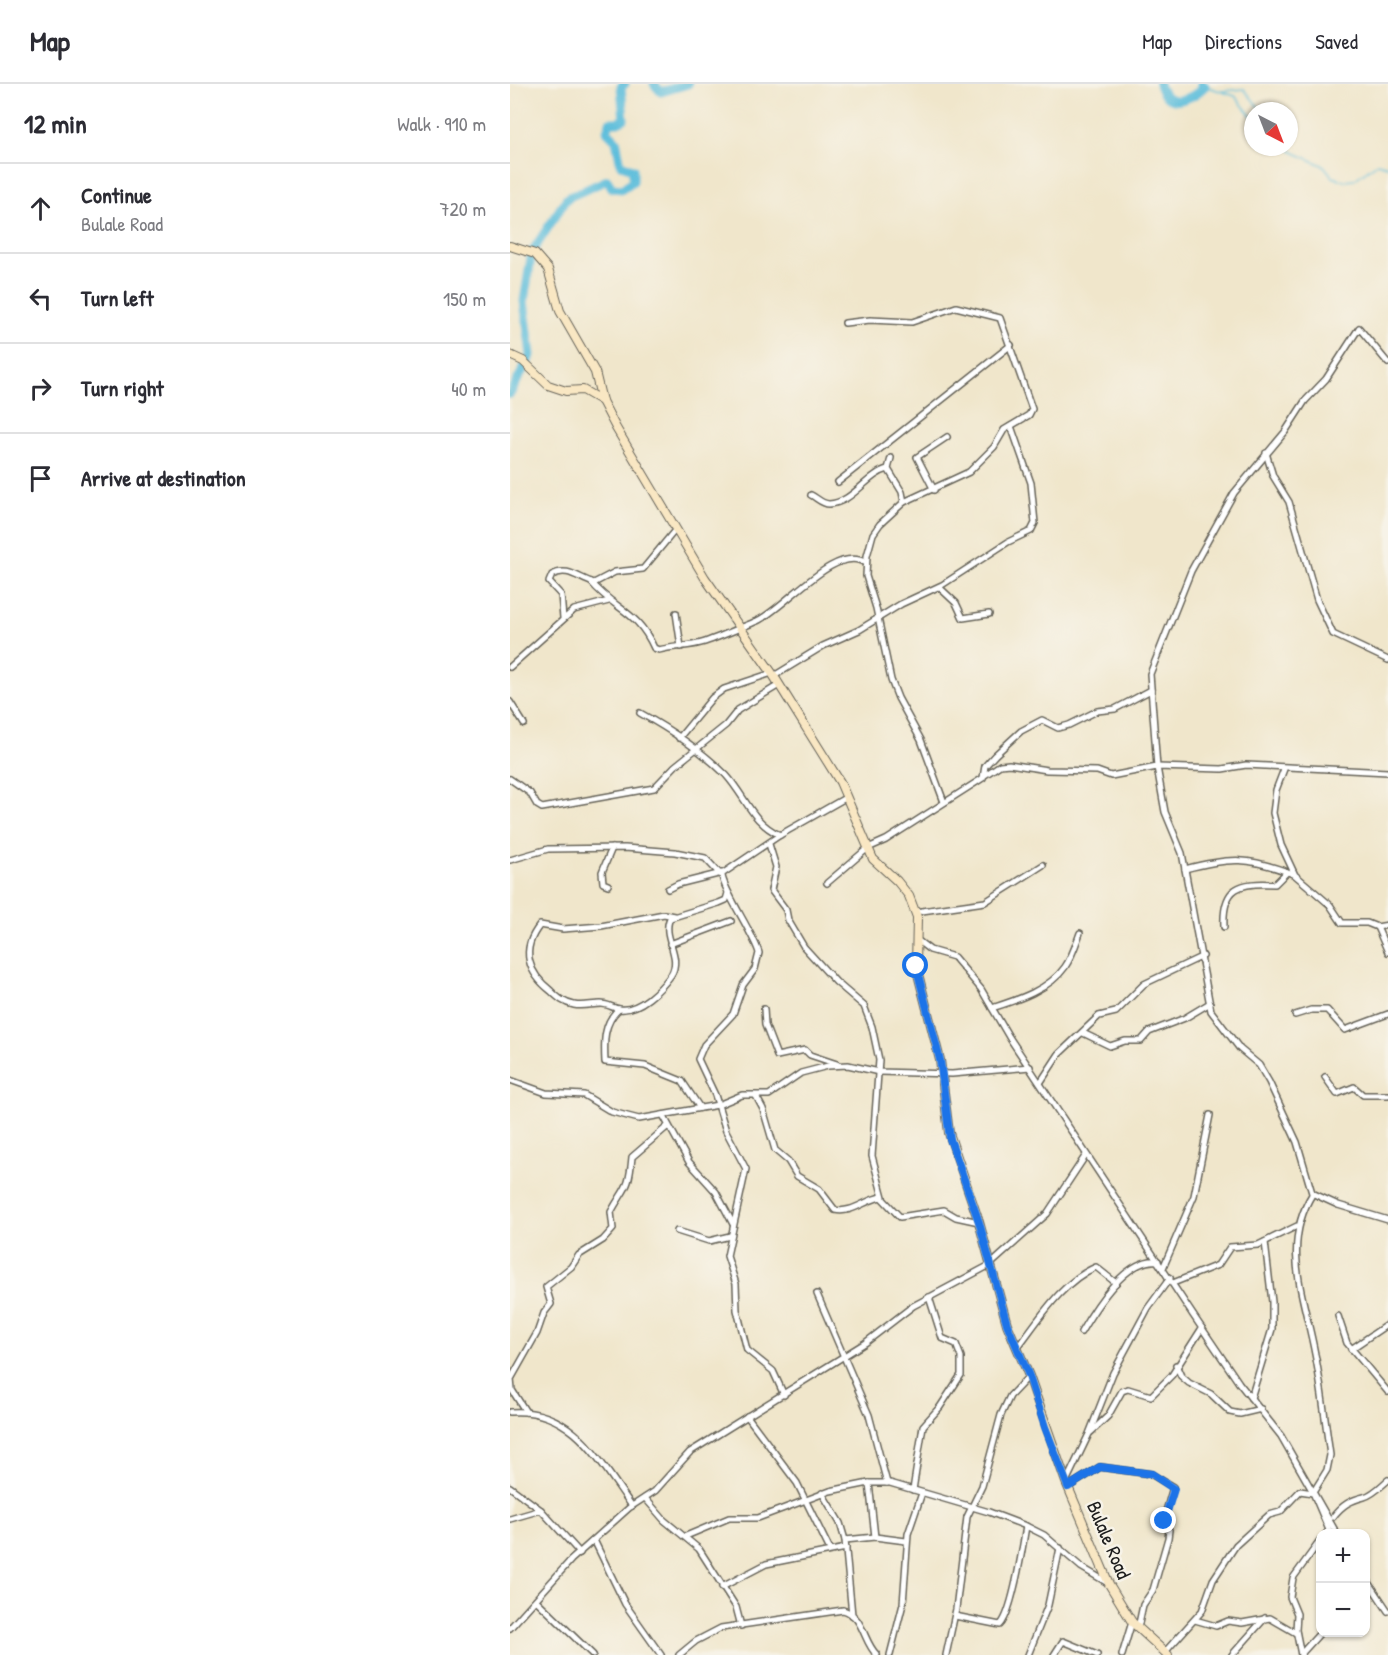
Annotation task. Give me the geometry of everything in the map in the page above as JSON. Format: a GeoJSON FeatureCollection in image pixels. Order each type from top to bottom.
{"type":"FeatureCollection","features":[{"type":"Feature","properties":{"kind":"street","name":"Bulale Road"},"geometry":{"type":"LineString","coordinates":[[510,246],[535,254],[548,269],[559,309],[595,372],[602,401],[705,578],[773,674],[847,797],[875,862],[900,883],[915,912],[916,966],[941,1073],[949,1134],[979,1222],[990,1265],[1017,1348],[1067,1485],[1109,1584],[1135,1625],[1166,1654]]}},
{"type":"Feature","properties":{"kind":"street"},"geometry":{"type":"LineString","coordinates":[[845,323],[870,320],[912,322],[949,308],[963,307],[1000,318],[1032,409],[1029,415],[1004,430],[993,447],[969,472],[904,502],[876,529],[866,563],[867,582],[876,608],[898,698],[921,740],[944,802]]}},
{"type":"Feature","properties":{"kind":"street"},"geometry":{"type":"LineString","coordinates":[[1329,1529],[1325,1516],[1316,1504],[1314,1492],[1327,1470],[1330,1455],[1316,1355],[1295,1245],[1297,1226],[1313,1193],[1297,1142],[1269,1082],[1259,1065],[1240,1049],[1212,1012],[1185,869],[1179,845],[1166,818],[1157,767],[1151,690],[1152,663],[1191,571],[1234,493],[1285,432],[1305,401],[1326,379],[1359,328],[1388,363]]}},
{"type":"Feature","properties":{"kind":"street"},"geometry":{"type":"LineString","coordinates":[[838,482],[1011,345]]}},
{"type":"Feature","properties":{"kind":"street"},"geometry":{"type":"LineString","coordinates":[[510,355],[523,361],[548,385],[566,391],[583,390],[602,401]]}},
{"type":"Feature","properties":{"kind":"street"},"geometry":{"type":"LineString","coordinates":[[679,738],[712,698],[724,689],[773,674],[939,586],[1008,542],[1029,533],[1035,526],[1031,483],[1011,426]]}},
{"type":"Feature","properties":{"kind":"street"},"geometry":{"type":"LineString","coordinates":[[934,490],[917,457],[947,437]]}},
{"type":"Feature","properties":{"kind":"street"},"geometry":{"type":"LineString","coordinates":[[1266,453],[1273,476],[1289,502],[1317,600],[1333,634],[1388,660]]}},
{"type":"Feature","properties":{"kind":"street"},"geometry":{"type":"LineString","coordinates":[[891,458],[888,469],[902,492],[904,502]]}},
{"type":"Feature","properties":{"kind":"street"},"geometry":{"type":"LineString","coordinates":[[811,495],[824,503],[837,501],[864,486],[881,471],[888,469]]}},
{"type":"Feature","properties":{"kind":"street"},"geometry":{"type":"LineString","coordinates":[[563,618],[561,595],[549,582],[550,577],[561,571],[597,582],[615,572],[646,567],[676,529]]}},
{"type":"Feature","properties":{"kind":"street"},"geometry":{"type":"LineString","coordinates":[[591,582],[609,601],[640,622],[655,649],[681,647],[708,641],[775,610],[820,572],[842,560],[858,559],[866,563]]}},
{"type":"Feature","properties":{"kind":"street"},"geometry":{"type":"LineString","coordinates":[[939,586],[956,603],[963,618],[988,614]]}},
{"type":"Feature","properties":{"kind":"street"},"geometry":{"type":"LineString","coordinates":[[510,667],[563,618],[582,606],[609,601]]}},
{"type":"Feature","properties":{"kind":"street"},"geometry":{"type":"LineString","coordinates":[[676,613],[681,647]]}},
{"type":"Feature","properties":{"kind":"street"},"geometry":{"type":"LineString","coordinates":[[510,778],[530,794],[540,807],[587,801],[654,788],[726,725],[738,710],[779,685]]}},
{"type":"Feature","properties":{"kind":"street"},"geometry":{"type":"LineString","coordinates":[[985,775],[986,765],[1013,738],[1034,724],[1042,720],[1058,728],[1069,725],[1097,711],[1115,709],[1151,690]]}},
{"type":"Feature","properties":{"kind":"street"},"geometry":{"type":"LineString","coordinates":[[510,702],[524,724]]}},
{"type":"Feature","properties":{"kind":"street"},"geometry":{"type":"LineString","coordinates":[[640,713],[679,738],[726,776],[756,820],[765,828],[780,835]]}},
{"type":"Feature","properties":{"kind":"street"},"geometry":{"type":"LineString","coordinates":[[827,883],[868,848],[886,840],[1000,765],[1009,764],[1047,770],[1097,771],[1111,776],[1157,767],[1222,768],[1246,765],[1284,769],[1388,772]]}},
{"type":"Feature","properties":{"kind":"street"},"geometry":{"type":"LineString","coordinates":[[1284,769],[1276,790],[1274,813],[1279,841],[1295,875]]}},
{"type":"Feature","properties":{"kind":"street"},"geometry":{"type":"LineString","coordinates":[[668,889],[678,884],[722,873],[780,835],[847,797]]}},
{"type":"Feature","properties":{"kind":"street"},"geometry":{"type":"LineString","coordinates":[[769,844],[776,867],[771,891],[785,907],[788,920],[804,947],[836,982],[865,1008],[878,1051],[879,1072],[872,1152],[875,1174],[883,1197],[900,1217],[943,1210],[979,1222]]}},
{"type":"Feature","properties":{"kind":"street"},"geometry":{"type":"LineString","coordinates":[[608,885],[603,883],[602,872],[612,848]]}},
{"type":"Feature","properties":{"kind":"street"},"geometry":{"type":"LineString","coordinates":[[510,860],[548,849],[659,850],[705,858],[722,873],[728,893],[747,925],[749,936],[759,953],[754,969],[743,985],[733,1014],[708,1040],[698,1056],[726,1131],[746,1169],[740,1208],[730,1236],[728,1256],[736,1284],[737,1310],[747,1350],[775,1374],[784,1395]]}},
{"type":"Feature","properties":{"kind":"street"},"geometry":{"type":"LineString","coordinates":[[1185,869],[1211,862],[1246,859],[1295,875],[1330,905],[1342,923],[1367,923],[1377,927],[1388,925]]}},
{"type":"Feature","properties":{"kind":"street"},"geometry":{"type":"LineString","coordinates":[[915,912],[985,902],[1043,866]]}},
{"type":"Feature","properties":{"kind":"street"},"geometry":{"type":"LineString","coordinates":[[1224,927],[1227,904],[1236,889],[1257,882],[1275,884],[1287,872]]}},
{"type":"Feature","properties":{"kind":"street"},"geometry":{"type":"LineString","coordinates":[[674,916],[668,922],[670,944],[676,963],[660,990],[630,1008],[619,1009],[604,1004],[578,1006],[566,1002],[540,983],[527,958],[528,948],[538,926],[564,929],[601,926],[664,914],[674,916],[719,903],[726,900],[728,893]]}},
{"type":"Feature","properties":{"kind":"street"},"geometry":{"type":"LineString","coordinates":[[670,944],[731,921]]}},
{"type":"Feature","properties":{"kind":"street"},"geometry":{"type":"LineString","coordinates":[[1377,927],[1388,952]]}},
{"type":"Feature","properties":{"kind":"street"},"geometry":{"type":"LineString","coordinates":[[992,1008],[1029,994],[1058,975],[1067,965],[1080,933]]}},
{"type":"Feature","properties":{"kind":"street"},"geometry":{"type":"LineString","coordinates":[[917,940],[930,950],[958,960],[981,989],[1086,1155],[1172,1280],[1202,1328],[1281,1436],[1335,1529]]}},
{"type":"Feature","properties":{"kind":"street"},"geometry":{"type":"LineString","coordinates":[[1040,1083],[1059,1054],[1099,1016],[1120,1010],[1144,984],[1203,956]]}},
{"type":"Feature","properties":{"kind":"street"},"geometry":{"type":"LineString","coordinates":[[1083,1033],[1110,1046],[1125,1041],[1141,1041],[1149,1032],[1185,1018],[1210,1003]]}},
{"type":"Feature","properties":{"kind":"street"},"geometry":{"type":"LineString","coordinates":[[619,1009],[609,1018],[606,1026],[605,1062],[645,1066],[682,1081],[700,1108]]}},
{"type":"Feature","properties":{"kind":"street"},"geometry":{"type":"LineString","coordinates":[[764,1009],[766,1027],[777,1056],[803,1050],[838,1064],[879,1072],[941,1073],[1030,1067]]}},
{"type":"Feature","properties":{"kind":"street"},"geometry":{"type":"LineString","coordinates":[[1295,1015],[1311,1010],[1327,1010],[1345,1030],[1388,1014]]}},
{"type":"Feature","properties":{"kind":"street"},"geometry":{"type":"LineString","coordinates":[[510,1080],[546,1092],[584,1095],[600,1107],[629,1118],[663,1115],[718,1105],[742,1095],[770,1095],[807,1070],[838,1064]]}},
{"type":"Feature","properties":{"kind":"street"},"geometry":{"type":"LineString","coordinates":[[1325,1077],[1338,1094],[1354,1087],[1363,1095],[1388,1095]]}},
{"type":"Feature","properties":{"kind":"street"},"geometry":{"type":"LineString","coordinates":[[756,1096],[763,1109],[775,1150],[788,1161],[796,1176],[819,1189],[835,1210],[849,1211],[867,1200],[883,1197]]}},
{"type":"Feature","properties":{"kind":"street"},"geometry":{"type":"LineString","coordinates":[[663,1115],[689,1162],[716,1192],[733,1224]]}},
{"type":"Feature","properties":{"kind":"street"},"geometry":{"type":"LineString","coordinates":[[1163,1268],[1194,1196],[1210,1115]]}},
{"type":"Feature","properties":{"kind":"street"},"geometry":{"type":"LineString","coordinates":[[526,1412],[512,1390],[512,1379],[537,1333],[543,1313],[550,1305],[546,1287],[570,1267],[580,1254],[603,1240],[613,1229],[611,1212],[625,1194],[632,1172],[632,1157],[668,1126]]}},
{"type":"Feature","properties":{"kind":"street"},"geometry":{"type":"LineString","coordinates":[[510,1628],[580,1552],[632,1506],[645,1498],[690,1452],[843,1357],[907,1310],[990,1265],[1047,1214],[1086,1155]]}},
{"type":"Feature","properties":{"kind":"street"},"geometry":{"type":"LineString","coordinates":[[1313,1193],[1338,1205],[1388,1220]]}},
{"type":"Feature","properties":{"kind":"street"},"geometry":{"type":"LineString","coordinates":[[1067,1485],[1113,1373],[1148,1308],[1172,1280],[1216,1266],[1230,1247],[1248,1248],[1297,1226]]}},
{"type":"Feature","properties":{"kind":"street"},"geometry":{"type":"LineString","coordinates":[[677,1231],[710,1241],[730,1236]]}},
{"type":"Feature","properties":{"kind":"street"},"geometry":{"type":"LineString","coordinates":[[1251,1398],[1272,1329],[1272,1302],[1265,1242]]}},
{"type":"Feature","properties":{"kind":"street"},"geometry":{"type":"LineString","coordinates":[[1081,1332],[1116,1282],[1143,1262],[1158,1261]]}},
{"type":"Feature","properties":{"kind":"street"},"geometry":{"type":"LineString","coordinates":[[1017,1348],[1059,1295],[1082,1275],[1096,1267],[1116,1282]]}},
{"type":"Feature","properties":{"kind":"street"},"geometry":{"type":"LineString","coordinates":[[817,1294],[868,1415],[887,1483]]}},
{"type":"Feature","properties":{"kind":"street"},"geometry":{"type":"LineString","coordinates":[[913,1490],[923,1426],[940,1407],[959,1379],[962,1369],[956,1344],[942,1338],[929,1297]]}},
{"type":"Feature","properties":{"kind":"street"},"geometry":{"type":"LineString","coordinates":[[1338,1316],[1352,1349],[1388,1392]]}},
{"type":"Feature","properties":{"kind":"street"},"geometry":{"type":"LineString","coordinates":[[1352,1349],[1388,1324]]}},
{"type":"Feature","properties":{"kind":"street"},"geometry":{"type":"LineString","coordinates":[[1089,1434],[1108,1416],[1119,1392],[1128,1389],[1151,1396],[1172,1375],[1176,1365],[1202,1328]]}},
{"type":"Feature","properties":{"kind":"street"},"geometry":{"type":"LineString","coordinates":[[1176,1365],[1181,1376],[1189,1383],[1211,1394],[1230,1412],[1240,1414],[1261,1409]]}},
{"type":"Feature","properties":{"kind":"street"},"geometry":{"type":"LineString","coordinates":[[946,1655],[955,1616],[967,1517],[991,1458],[1001,1415],[1010,1396],[1029,1376]]}},
{"type":"Feature","properties":{"kind":"street"},"geometry":{"type":"LineString","coordinates":[[510,1412],[526,1412],[554,1419],[575,1431],[596,1454],[632,1506]]}},
{"type":"Feature","properties":{"kind":"street"},"geometry":{"type":"LineString","coordinates":[[747,1416],[779,1455],[808,1500],[830,1550]]}},
{"type":"Feature","properties":{"kind":"street"},"geometry":{"type":"LineString","coordinates":[[1067,1485],[1092,1470],[1102,1467],[1152,1474],[1173,1487],[1164,1518],[1169,1530],[1168,1538],[1153,1590],[1143,1605],[1122,1655]]}},
{"type":"Feature","properties":{"kind":"street"},"geometry":{"type":"LineString","coordinates":[[1333,1517],[1347,1503],[1358,1497],[1367,1496],[1388,1480]]}},
{"type":"Feature","properties":{"kind":"street"},"geometry":{"type":"LineString","coordinates":[[869,1483],[875,1537]]}},
{"type":"Feature","properties":{"kind":"street"},"geometry":{"type":"LineString","coordinates":[[686,1536],[729,1518],[758,1518],[822,1493],[869,1483],[887,1483],[973,1507],[1026,1526],[1044,1535],[1081,1568],[1109,1584]]}},
{"type":"Feature","properties":{"kind":"street"},"geometry":{"type":"LineString","coordinates":[[510,1487],[541,1509],[580,1552]]}},
{"type":"Feature","properties":{"kind":"street"},"geometry":{"type":"LineString","coordinates":[[1166,1654],[1195,1620],[1205,1604],[1213,1580],[1236,1545],[1269,1515],[1280,1512],[1300,1491],[1314,1492]]}},
{"type":"Feature","properties":{"kind":"street"},"geometry":{"type":"LineString","coordinates":[[822,1493],[840,1523],[845,1540],[852,1615]]}},
{"type":"Feature","properties":{"kind":"street"},"geometry":{"type":"LineString","coordinates":[[891,1655],[903,1604],[906,1541],[922,1493]]}},
{"type":"Feature","properties":{"kind":"street"},"geometry":{"type":"LineString","coordinates":[[645,1498],[668,1523],[699,1548],[736,1607],[741,1626]]}},
{"type":"Feature","properties":{"kind":"street"},"geometry":{"type":"LineString","coordinates":[[510,1519],[541,1509]]}},
{"type":"Feature","properties":{"kind":"street"},"geometry":{"type":"LineString","coordinates":[[955,1616],[972,1621],[1000,1625],[1003,1623],[1011,1605],[1012,1590],[1026,1526]]}},
{"type":"Feature","properties":{"kind":"street"},"geometry":{"type":"LineString","coordinates":[[845,1540],[875,1537],[906,1541]]}},
{"type":"Feature","properties":{"kind":"street"},"geometry":{"type":"LineString","coordinates":[[594,1540],[625,1604],[661,1655]]}},
{"type":"Feature","properties":{"kind":"street"},"geometry":{"type":"LineString","coordinates":[[1301,1654],[1297,1635],[1297,1614],[1290,1597],[1293,1578],[1316,1546]]}},
{"type":"Feature","properties":{"kind":"street"},"geometry":{"type":"LineString","coordinates":[[722,1587],[766,1564],[846,1548]]}},
{"type":"Feature","properties":{"kind":"street"},"geometry":{"type":"LineString","coordinates":[[1028,1655],[1048,1605],[1060,1548]]}},
{"type":"Feature","properties":{"kind":"street"},"geometry":{"type":"LineString","coordinates":[[1368,1583],[1388,1611]]}},
{"type":"Feature","properties":{"kind":"street"},"geometry":{"type":"LineString","coordinates":[[537,1600],[593,1655]]}},
{"type":"Feature","properties":{"kind":"street"},"geometry":{"type":"LineString","coordinates":[[679,1655],[691,1644],[717,1629],[846,1611],[860,1624],[877,1655]]}},
{"type":"Feature","properties":{"kind":"street"},"geometry":{"type":"LineString","coordinates":[[1195,1620],[1217,1626],[1228,1621],[1242,1623],[1265,1618],[1282,1623],[1297,1635]]}},
{"type":"Feature","properties":{"kind":"street"},"geometry":{"type":"LineString","coordinates":[[1232,1655],[1265,1618]]}},
{"type":"Feature","properties":{"kind":"street"},"geometry":{"type":"LineString","coordinates":[[1301,1654],[1316,1637]]}},
{"type":"Feature","properties":{"kind":"street"},"geometry":{"type":"LineString","coordinates":[[1054,1655],[1064,1641],[1097,1655]]}},
{"type":"Feature","properties":{"kind":"waterway"},"geometry":{"type":"LineString","coordinates":[[510,394],[531,355],[524,301],[532,252],[567,198],[607,180],[612,188],[622,189],[633,181],[633,169],[621,165],[616,140],[607,131],[610,122],[624,119],[621,87],[625,84]]}},
{"type":"Feature","properties":{"kind":"waterway"},"geometry":{"type":"LineString","coordinates":[[654,84],[661,92],[688,84]]}},
{"type":"Feature","properties":{"kind":"waterway"},"geometry":{"type":"LineString","coordinates":[[1159,84],[1162,92],[1173,100],[1193,95],[1205,86],[1201,84]]}},
{"type":"Feature","properties":{"kind":"waterway"},"geometry":{"type":"LineString","coordinates":[[1205,86],[1235,96],[1244,107]]}},
{"type":"Feature","properties":{"kind":"waterway"},"geometry":{"type":"LineString","coordinates":[[1223,91],[1244,89],[1255,102]]}},
{"type":"Feature","properties":{"kind":"waterway"},"geometry":{"type":"LineString","coordinates":[[1298,154],[1324,166],[1333,177],[1344,181],[1354,180],[1377,163],[1388,166]]}},
{"type":"Feature","properties":{"kind":"route"},"geometry":{"type":"LineString","coordinates":[[916,966],[940,1060],[950,1139],[979,1222],[1007,1324],[1029,1376],[1045,1427],[1068,1487],[1100,1467],[1116,1471],[1137,1470],[1152,1474],[1167,1482],[1174,1489],[1168,1500],[1164,1521]]}}]}
